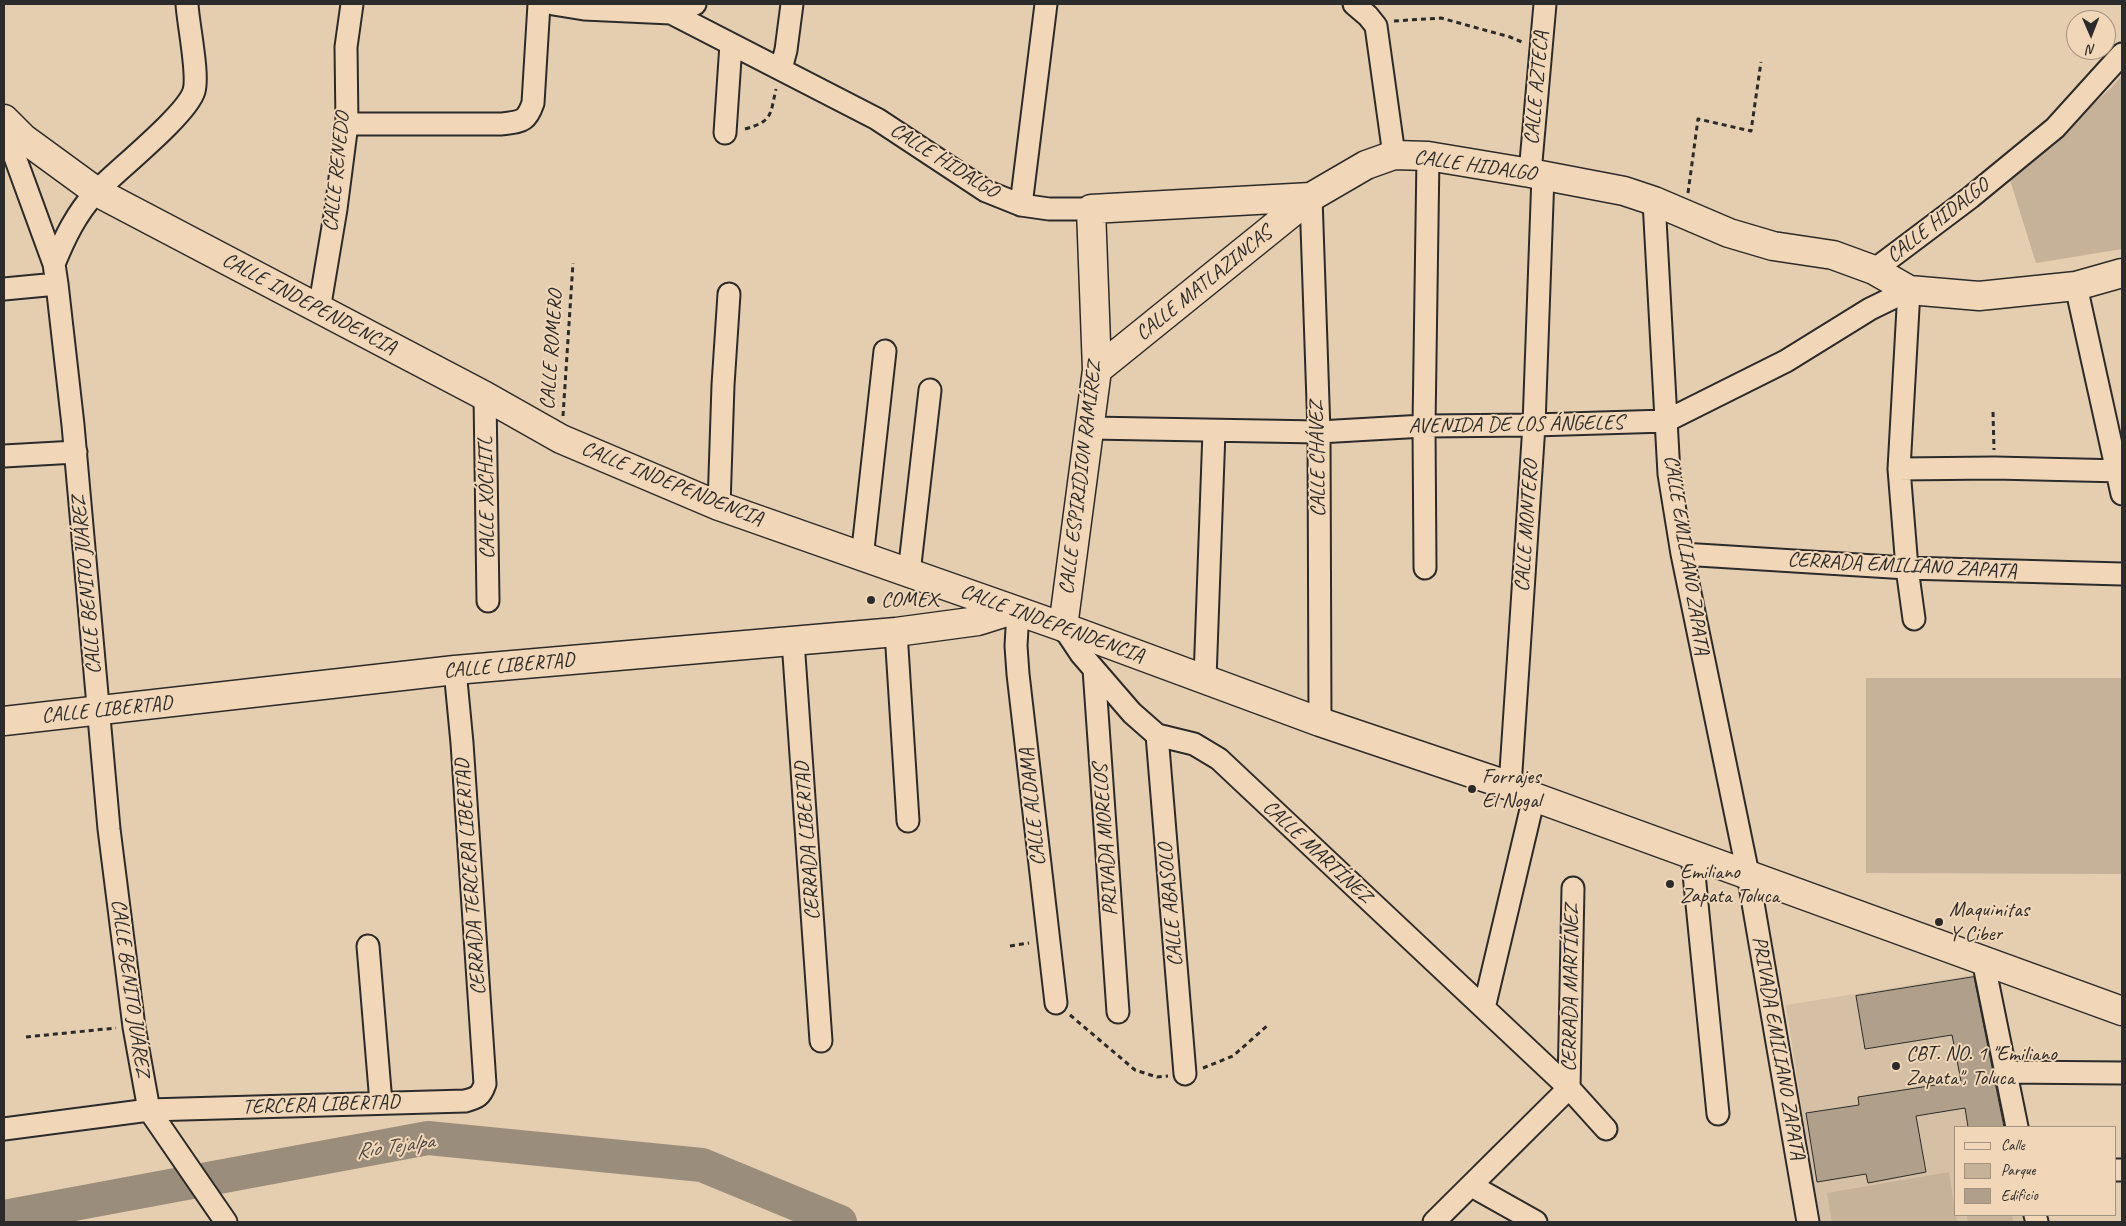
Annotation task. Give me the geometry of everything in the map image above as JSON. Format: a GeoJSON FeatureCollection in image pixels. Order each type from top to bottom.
{"type":"FeatureCollection","features":[{"type":"Feature","properties":{"kind":"main road","name":"CALLE INDEPENDENCIA"},"geometry":{"type":"LineString","coordinates":[[4,119],[23,138],[97,192],[485,396],[561,439],[718,506],[1063,627],[1320,722],[1522,791],[2122,1011]]}},
{"type":"Feature","properties":{"kind":"main road","name":"CALLE HIDALGO"},"geometry":{"type":"LineString","coordinates":[[1090,209],[1311,197],[1366,165],[1394,156],[1428,156],[1624,191],[1654,201],[1684,216],[1729,233],[1773,246],[1833,255],[1874,270]]}},
{"type":"Feature","properties":{"kind":"main road","name":"CALLE MATLAZINCAS"},"geometry":{"type":"LineString","coordinates":[[1097,370],[1311,197]]}},
{"type":"Feature","properties":{"kind":"main road","name":"CALLE ESPIRIDION RAMÍREZ"},"geometry":{"type":"LineString","coordinates":[[1063,627],[1097,370],[1090,209]]}},
{"type":"Feature","properties":{"kind":"main road"},"geometry":{"type":"LineString","coordinates":[[1874,270],[1909,290],[1979,296],[2076,286],[2122,273]]}},
{"type":"Feature","properties":{"kind":"main road","name":"CALLE LIBERTAD"},"geometry":{"type":"LineString","coordinates":[[4,721],[198,701],[455,670],[896,632],[978,622],[1016,611]]}},
{"type":"Feature","properties":{"kind":"street"},"geometry":{"type":"LineString","coordinates":[[4,289],[56,274],[70,226],[78,213],[187,104],[194,91],[195,75],[187,4]]}},
{"type":"Feature","properties":{"kind":"street","name":"CALLE RENEDO"},"geometry":{"type":"LineString","coordinates":[[319,310],[336,209],[347,124],[346,47],[352,4]]}},
{"type":"Feature","properties":{"kind":"street"},"geometry":{"type":"LineString","coordinates":[[347,124],[502,124],[520,121],[529,115],[533,103],[539,4]]}},
{"type":"Feature","properties":{"kind":"street","name":"CALLE HIDALGO"},"geometry":{"type":"LineString","coordinates":[[553,4],[584,9],[672,13],[877,119],[986,191],[1021,205],[1049,209],[1090,209]]}},
{"type":"Feature","properties":{"kind":"street"},"geometry":{"type":"LineString","coordinates":[[672,13],[696,4]]}},
{"type":"Feature","properties":{"kind":"street"},"geometry":{"type":"LineString","coordinates":[[780,70],[786,50],[792,4]]}},
{"type":"Feature","properties":{"kind":"street"},"geometry":{"type":"LineString","coordinates":[[1021,205],[1046,4]]}},
{"type":"Feature","properties":{"kind":"street"},"geometry":{"type":"LineString","coordinates":[[1354,4],[1376,26],[1394,156]]}},
{"type":"Feature","properties":{"kind":"street","name":"CALLE AZTECA"},"geometry":{"type":"LineString","coordinates":[[1536,174],[1541,50],[1545,4]]}},
{"type":"Feature","properties":{"kind":"street"},"geometry":{"type":"LineString","coordinates":[[725,133],[731,44]]}},
{"type":"Feature","properties":{"kind":"street","name":"CALLE HIDALGO"},"geometry":{"type":"LineString","coordinates":[[1874,270],[1971,198],[2054,128],[2122,54]]}},
{"type":"Feature","properties":{"kind":"street","name":"CALLE BENITO JUÁREZ"},"geometry":{"type":"LineString","coordinates":[[4,127],[56,274],[76,452],[109,829],[134,1027],[149,1110]]}},
{"type":"Feature","properties":{"kind":"street"},"geometry":{"type":"LineString","coordinates":[[1425,568],[1424,426],[1428,156]]}},
{"type":"Feature","properties":{"kind":"street","name":"CALLE MONTERO"},"geometry":{"type":"LineString","coordinates":[[1484,1008],[1522,791],[1534,425],[1536,174]]}},
{"type":"Feature","properties":{"kind":"street","name":"CALLE CHÁVEZ"},"geometry":{"type":"LineString","coordinates":[[1311,197],[1319,432],[1320,722]]}},
{"type":"Feature","properties":{"kind":"street","name":"CALLE EMILIANO ZAPATA"},"geometry":{"type":"LineString","coordinates":[[1654,201],[1670,474],[1682,554],[1748,874]]}},
{"type":"Feature","properties":{"kind":"street"},"geometry":{"type":"LineString","coordinates":[[2076,286],[2120,471],[2122,494]]}},
{"type":"Feature","properties":{"kind":"street"},"geometry":{"type":"LineString","coordinates":[[1909,290],[1899,469],[1907,568],[1914,618]]}},
{"type":"Feature","properties":{"kind":"street","name":"AVENIDA DE LOS ÁNGELES"},"geometry":{"type":"LineString","coordinates":[[1090,428],[1214,432],[1319,432],[1424,426],[1666,421],[1786,361],[1870,309],[1909,290]]}},
{"type":"Feature","properties":{"kind":"street"},"geometry":{"type":"LineString","coordinates":[[718,506],[723,377],[729,294]]}},
{"type":"Feature","properties":{"kind":"street"},"geometry":{"type":"LineString","coordinates":[[862,558],[885,351]]}},
{"type":"Feature","properties":{"kind":"street"},"geometry":{"type":"LineString","coordinates":[[910,573],[930,390]]}},
{"type":"Feature","properties":{"kind":"street","name":"CALLE XÓCHITL"},"geometry":{"type":"LineString","coordinates":[[485,396],[488,601]]}},
{"type":"Feature","properties":{"kind":"street"},"geometry":{"type":"LineString","coordinates":[[1205,679],[1214,432]]}},
{"type":"Feature","properties":{"kind":"street"},"geometry":{"type":"LineString","coordinates":[[4,456],[76,452]]}},
{"type":"Feature","properties":{"kind":"street"},"geometry":{"type":"LineString","coordinates":[[1899,469],[1995,468],[2120,471]]}},
{"type":"Feature","properties":{"kind":"street","name":"CERRADA EMILIANO ZAPATA"},"geometry":{"type":"LineString","coordinates":[[1682,554],[1907,568],[2122,574]]}},
{"type":"Feature","properties":{"kind":"street","name":"CALLE ALDAMA"},"geometry":{"type":"LineString","coordinates":[[1016,611],[1018,674],[1056,1003]]}},
{"type":"Feature","properties":{"kind":"street","name":"CALLE MARTÍNEZ"},"geometry":{"type":"LineString","coordinates":[[1063,627],[1081,654],[1132,713],[1157,735],[1194,744],[1219,759],[1569,1088],[1606,1128]]}},
{"type":"Feature","properties":{"kind":"street"},"geometry":{"type":"LineString","coordinates":[[896,632],[908,821]]}},
{"type":"Feature","properties":{"kind":"street","name":"CERRADA LIBERTAD"},"geometry":{"type":"LineString","coordinates":[[794,641],[821,1040]]}},
{"type":"Feature","properties":{"kind":"street","name":"PRIVADA MORELOS"},"geometry":{"type":"LineString","coordinates":[[1094,669],[1118,1012]]}},
{"type":"Feature","properties":{"kind":"street","name":"CERRADA TERCERA LIBERTAD"},"geometry":{"type":"LineString","coordinates":[[455,670],[462,743],[485,1084]]}},
{"type":"Feature","properties":{"kind":"street","name":"CALLE ABASOLO"},"geometry":{"type":"LineString","coordinates":[[1157,735],[1185,1074]]}},
{"type":"Feature","properties":{"kind":"street"},"geometry":{"type":"LineString","coordinates":[[1692,854],[1718,1114]]}},
{"type":"Feature","properties":{"kind":"street","name":"PRIVADA EMILIANO ZAPATA"},"geometry":{"type":"LineString","coordinates":[[1748,874],[1808,1222]]}},
{"type":"Feature","properties":{"kind":"street","name":"CERRADA MARTÍNEZ"},"geometry":{"type":"LineString","coordinates":[[1569,1088],[1573,888]]}},
{"type":"Feature","properties":{"kind":"street"},"geometry":{"type":"LineString","coordinates":[[368,946],[381,1103]]}},
{"type":"Feature","properties":{"kind":"street"},"geometry":{"type":"LineString","coordinates":[[1983,960],[2017,1126]]}},
{"type":"Feature","properties":{"kind":"street"},"geometry":{"type":"LineString","coordinates":[[2006,1072],[2122,1073]]}},
{"type":"Feature","properties":{"kind":"street","name":"TERCERA LIBERTAD"},"geometry":{"type":"LineString","coordinates":[[4,1129],[149,1110],[465,1101],[482,1094],[485,1084]]}},
{"type":"Feature","properties":{"kind":"street"},"geometry":{"type":"LineString","coordinates":[[1434,1222],[1569,1088]]}},
{"type":"Feature","properties":{"kind":"street"},"geometry":{"type":"LineString","coordinates":[[149,1110],[222,1216]]}},
{"type":"Feature","properties":{"kind":"street"},"geometry":{"type":"LineString","coordinates":[[1472,1186],[1536,1222]]}},
{"type":"Feature","properties":{"kind":"path"},"geometry":{"type":"LineString","coordinates":[[1376,26],[1390,21],[1441,18],[1510,37],[1541,50]]}},
{"type":"Feature","properties":{"kind":"path"},"geometry":{"type":"LineString","coordinates":[[1684,216],[1698,119],[1750,131],[1760,62]]}},
{"type":"Feature","properties":{"kind":"path"},"geometry":{"type":"LineString","coordinates":[[725,133],[760,125],[770,117],[780,70]]}},
{"type":"Feature","properties":{"kind":"path","name":"CALLE ROMERO"},"geometry":{"type":"LineString","coordinates":[[561,439],[572,263]]}},
{"type":"Feature","properties":{"kind":"path"},"geometry":{"type":"LineString","coordinates":[[1993,412],[1995,468]]}},
{"type":"Feature","properties":{"kind":"path"},"geometry":{"type":"LineString","coordinates":[[1056,1003],[1134,1070],[1157,1077],[1185,1074],[1233,1056],[1268,1025]]}},
{"type":"Feature","properties":{"kind":"path"},"geometry":{"type":"LineString","coordinates":[[26,1037],[134,1027]]}},
{"type":"Feature","properties":{"kind":"shaded area","name":"CBT. NO. 1 \"Emiliano Zapata\", Toluca"},"geometry":{"type":"Polygon","coordinates":[[[1979,974],[2009,1126],[1954,1126],[1954,1216],[2026,1216],[2028,1222],[1819,1222],[1786,1005],[1979,974]]]}},
{"type":"Feature","properties":{"kind":"green space"},"geometry":{"type":"Polygon","coordinates":[[[2122,75],[2122,249],[2036,263],[2010,180],[2112,87],[2122,75]]]}},
{"type":"Feature","properties":{"kind":"green space"},"geometry":{"type":"Polygon","coordinates":[[[1866,678],[2122,678],[2122,874],[1866,873],[1866,678]]]}},
{"type":"Feature","properties":{"kind":"green space"},"geometry":{"type":"Polygon","coordinates":[[[1949,1172],[1954,1216],[1956,1216],[1957,1222],[1832,1222],[1827,1193],[1949,1172]]]}},
{"type":"Feature","properties":{"kind":"green space"},"geometry":{"type":"Polygon","coordinates":[[[1967,1216],[2012,1216],[2013,1222],[1968,1222],[1967,1216]]]}},
{"type":"Feature","properties":{"kind":"building"},"geometry":{"type":"Polygon","coordinates":[[[1974,977],[2004,1126],[1968,1126],[1965,1108],[1916,1116],[1926,1172],[1868,1183],[1866,1174],[1817,1182],[1806,1113],[1859,1105],[1858,1097],[1961,1081],[1952,1035],[1865,1049],[1856,996],[1974,977]]]}},
{"type":"Feature","properties":{"kind":"waterway","name":"Río Tejalpa"},"geometry":{"type":"LineString","coordinates":[[4,1217],[428,1138],[702,1165],[840,1222]]}},
{"type":"Feature","properties":{"kind":"place","name":"COMEX"},"geometry":{"type":"Point","coordinates":[871,600]}},
{"type":"Feature","properties":{"kind":"place","name":"Forrajes El Nogal"},"geometry":{"type":"Point","coordinates":[1472,789]}},
{"type":"Feature","properties":{"kind":"place","name":"Emiliano Zapata Toluca"},"geometry":{"type":"Point","coordinates":[1670,884]}},
{"type":"Feature","properties":{"kind":"place","name":"Maquinitas Y Ciber"},"geometry":{"type":"Point","coordinates":[1939,922]}},
{"type":"Feature","properties":{"kind":"place","name":"CBT. NO. 1 \"Emiliano Zapata\", Toluca"},"geometry":{"type":"Point","coordinates":[1896,1066]}}]}
